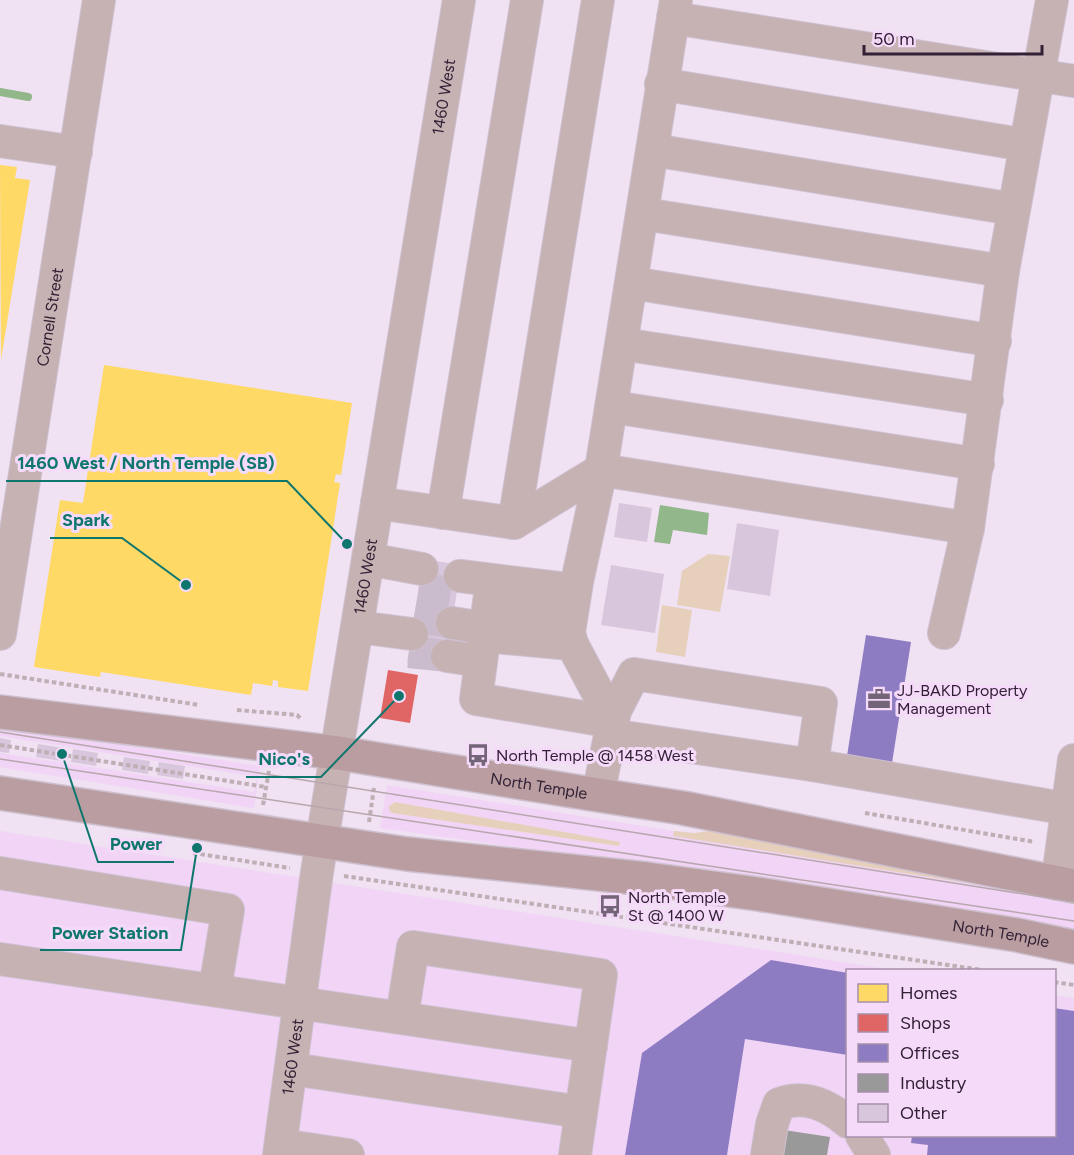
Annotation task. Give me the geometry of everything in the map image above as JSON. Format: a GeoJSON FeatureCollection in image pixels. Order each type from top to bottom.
{"type":"FeatureCollection","features":[{"type":"Feature","properties":{"kind":"main road","name":"North Temple"},"geometry":{"type":"LineString","coordinates":[[0,712],[338,753],[598,795],[694,811],[1065,885]]}},
{"type":"Feature","properties":{"kind":"main road","name":"North Temple"},"geometry":{"type":"LineString","coordinates":[[0,793],[322,843],[747,893],[1017,935],[1074,947]]}},
{"type":"Feature","properties":{"kind":"street","name":"Cornell Street"},"geometry":{"type":"LineString","coordinates":[[0,634],[99,0]]}},
{"type":"Feature","properties":{"kind":"street","name":"1460 West"},"geometry":{"type":"LineString","coordinates":[[280,1150],[322,843],[459,0]]}},
{"type":"Feature","properties":{"kind":"street"},"geometry":{"type":"LineString","coordinates":[[443,513],[527,0]]}},
{"type":"Feature","properties":{"kind":"street"},"geometry":{"type":"LineString","coordinates":[[514,523],[598,0]]}},
{"type":"Feature","properties":{"kind":"street"},"geometry":{"type":"LineString","coordinates":[[944,633],[968,528],[1013,209],[1052,0]]}},
{"type":"Feature","properties":{"kind":"street"},"geometry":{"type":"LineString","coordinates":[[613,723],[598,693],[572,618],[613,407],[674,9],[1074,81]]}},
{"type":"Feature","properties":{"kind":"street"},"geometry":{"type":"LineString","coordinates":[[662,84],[1025,145]]}},
{"type":"Feature","properties":{"kind":"street"},"geometry":{"type":"LineString","coordinates":[[0,141],[76,152]]}},
{"type":"Feature","properties":{"kind":"street"},"geometry":{"type":"LineString","coordinates":[[653,150],[1013,209]]}},
{"type":"Feature","properties":{"kind":"street"},"geometry":{"type":"LineString","coordinates":[[644,214],[1003,272]]}},
{"type":"Feature","properties":{"kind":"street"},"geometry":{"type":"LineString","coordinates":[[632,283],[995,341]]}},
{"type":"Feature","properties":{"kind":"street"},"geometry":{"type":"LineString","coordinates":[[622,344],[987,400]]}},
{"type":"Feature","properties":{"kind":"street"},"geometry":{"type":"LineString","coordinates":[[613,407],[978,464]]}},
{"type":"Feature","properties":{"kind":"street"},"geometry":{"type":"LineString","coordinates":[[377,503],[514,523],[601,470],[968,528]]}},
{"type":"Feature","properties":{"kind":"street"},"geometry":{"type":"LineString","coordinates":[[362,603],[415,612],[362,603]]}},
{"type":"Feature","properties":{"kind":"street"},"geometry":{"type":"LineString","coordinates":[[572,618],[486,623],[453,618],[486,623],[572,618]]}},
{"type":"Feature","properties":{"kind":"street"},"geometry":{"type":"LineString","coordinates":[[486,623],[476,699],[613,723],[812,765],[1071,809]]}},
{"type":"Feature","properties":{"kind":"street"},"geometry":{"type":"LineString","coordinates":[[598,795],[613,723],[634,674],[821,703],[812,765]]}},
{"type":"Feature","properties":{"kind":"street"},"geometry":{"type":"LineString","coordinates":[[1065,885],[1074,760]]}},
{"type":"Feature","properties":{"kind":"street"},"geometry":{"type":"LineString","coordinates":[[0,873],[228,910],[215,989]]}},
{"type":"Feature","properties":{"kind":"street"},"geometry":{"type":"LineString","coordinates":[[402,1017],[413,946],[601,975],[574,1155]]}},
{"type":"Feature","properties":{"kind":"street"},"geometry":{"type":"LineString","coordinates":[[0,959],[300,1001],[591,1046]]}},
{"type":"Feature","properties":{"kind":"street"},"geometry":{"type":"LineString","coordinates":[[292,1069],[581,1112]]}},
{"type":"Feature","properties":{"kind":"street"},"geometry":{"type":"LineString","coordinates":[[767,1155],[772,1124],[779,1104],[791,1099],[815,1102],[846,1120]]}},
{"type":"Feature","properties":{"kind":"street"},"geometry":{"type":"LineString","coordinates":[[863,1137],[874,1155]]}},
{"type":"Feature","properties":{"kind":"street"},"geometry":{"type":"LineString","coordinates":[[280,1150],[348,1155]]}},
{"type":"Feature","properties":{"kind":"path"},"geometry":{"type":"LineString","coordinates":[[0,674],[202,706]]}},
{"type":"Feature","properties":{"kind":"path"},"geometry":{"type":"LineString","coordinates":[[235,710],[297,715],[306,723]]}},
{"type":"Feature","properties":{"kind":"path"},"geometry":{"type":"LineString","coordinates":[[0,745],[267,784],[265,795]]}},
{"type":"Feature","properties":{"kind":"path"},"geometry":{"type":"LineString","coordinates":[[370,813],[373,795]]}},
{"type":"Feature","properties":{"kind":"path"},"geometry":{"type":"LineString","coordinates":[[356,878],[975,969]]}},
{"type":"Feature","properties":{"kind":"path"},"geometry":{"type":"LineString","coordinates":[[1056,982],[1074,985]]}},
{"type":"Feature","properties":{"kind":"shaded area"},"geometry":{"type":"Polygon","coordinates":[[[660,505],[709,513],[707,535],[673,530],[670,544],[654,542],[660,505]]]}},
{"type":"Feature","properties":{"kind":"shaded area"},"geometry":{"type":"Polygon","coordinates":[[[708,554],[730,556],[720,612],[677,605],[682,571],[708,554]]]}},
{"type":"Feature","properties":{"kind":"shaded area"},"geometry":{"type":"Polygon","coordinates":[[[662,605],[692,610],[685,657],[656,652],[662,605]]]}},
{"type":"Feature","properties":{"kind":"shaded area"},"geometry":{"type":"Polygon","coordinates":[[[0,726],[260,766],[254,808],[0,767],[0,753],[254,792],[257,777],[0,736],[0,726]]]}},
{"type":"Feature","properties":{"kind":"shaded area"},"geometry":{"type":"Polygon","coordinates":[[[387,785],[674,831],[673,835],[991,887],[992,884],[1074,900],[1074,930],[795,886],[380,828],[387,785]],[[391,803],[392,813],[618,846],[619,842],[391,803]]]}},
{"type":"Feature","properties":{"kind":"shaded area"},"geometry":{"type":"Polygon","coordinates":[[[395,802],[620,842],[619,846],[392,813],[389,806],[395,802]]]}},
{"type":"Feature","properties":{"kind":"shaded area"},"geometry":{"type":"Polygon","coordinates":[[[724,829],[992,884],[991,887],[673,836],[674,831],[694,833],[724,829]]]}},
{"type":"Feature","properties":{"kind":"shaded area"},"geometry":{"type":"Polygon","coordinates":[[[0,831],[887,969],[846,969],[846,1137],[1056,1137],[1056,995],[1074,998],[1074,1155],[0,1155],[0,831]]]}},
{"type":"Feature","properties":{"kind":"building: Homes"},"geometry":{"type":"Polygon","coordinates":[[[0,165],[17,167],[15,178],[30,180],[1,360],[0,165]]]}},
{"type":"Feature","properties":{"kind":"building: Homes"},"geometry":{"type":"Polygon","coordinates":[[[104,365],[352,403],[341,475],[336,474],[334,482],[340,483],[308,691],[278,687],[278,681],[273,680],[272,686],[253,683],[251,695],[101,672],[100,677],[34,667],[60,500],[83,503],[104,365]]]}},
{"type":"Feature","properties":{"kind":"building: Shops"},"geometry":{"type":"Polygon","coordinates":[[[388,670],[418,675],[410,723],[380,718],[388,670]]]}},
{"type":"Feature","properties":{"kind":"building: Offices","name":"JJ-BAKD Property Management"},"geometry":{"type":"Polygon","coordinates":[[[866,635],[911,642],[892,763],[847,756],[866,635]]]}},
{"type":"Feature","properties":{"kind":"building: Offices"},"geometry":{"type":"Polygon","coordinates":[[[771,960],[846,973],[846,1055],[745,1039],[727,1155],[625,1155],[642,1053],[771,960]]]}},
{"type":"Feature","properties":{"kind":"building: Offices"},"geometry":{"type":"Polygon","coordinates":[[[1056,1008],[1074,1011],[1074,1155],[927,1155],[928,1145],[911,1143],[912,1137],[1056,1137],[1056,1008]]]}},
{"type":"Feature","properties":{"kind":"building: Industry"},"geometry":{"type":"Polygon","coordinates":[[[784,1130],[830,1137],[827,1155],[780,1155],[784,1130]]]}},
{"type":"Feature","properties":{"kind":"building: Other"},"geometry":{"type":"Polygon","coordinates":[[[619,503],[652,508],[647,542],[614,537],[619,503]]]}},
{"type":"Feature","properties":{"kind":"building: Other"},"geometry":{"type":"Polygon","coordinates":[[[737,523],[779,530],[770,596],[727,589],[737,523]]]}},
{"type":"Feature","properties":{"kind":"building: Other"},"geometry":{"type":"Polygon","coordinates":[[[423,559],[461,565],[445,669],[407,663],[423,559]]]}},
{"type":"Feature","properties":{"kind":"building: Other"},"geometry":{"type":"Polygon","coordinates":[[[611,565],[664,574],[655,633],[601,625],[611,565]]]}},
{"type":"Feature","properties":{"kind":"building: Other"},"geometry":{"type":"Polygon","coordinates":[[[0,738],[11,740],[9,753],[0,752],[0,738]]]}},
{"type":"Feature","properties":{"kind":"building: Other"},"geometry":{"type":"Polygon","coordinates":[[[38,744],[63,748],[61,761],[36,757],[38,744]]]}},
{"type":"Feature","properties":{"kind":"building: Other"},"geometry":{"type":"Polygon","coordinates":[[[73,749],[98,753],[96,766],[71,762],[73,749]]]}},
{"type":"Feature","properties":{"kind":"building: Other"},"geometry":{"type":"Polygon","coordinates":[[[124,757],[150,761],[148,774],[122,770],[124,757]]]}},
{"type":"Feature","properties":{"kind":"building: Other"},"geometry":{"type":"Polygon","coordinates":[[[159,762],[185,766],[183,779],[157,775],[159,762]]]}},
{"type":"Feature","properties":{"kind":"waterway"},"geometry":{"type":"LineString","coordinates":[[0,92],[28,97]]}},
{"type":"Feature","properties":{"kind":"tunnel"},"geometry":{"type":"LineString","coordinates":[[419,588],[457,594]]}},
{"type":"Feature","properties":{"kind":"tunnel"},"geometry":{"type":"LineString","coordinates":[[414,616],[452,623]]}},
{"type":"Feature","properties":{"kind":"tunnel"},"geometry":{"type":"LineString","coordinates":[[409,652],[447,656]]}},
{"type":"Feature","properties":{"kind":"tram line"},"geometry":{"type":"LineString","coordinates":[[0,732],[1074,902]]}},
{"type":"Feature","properties":{"kind":"tram line"},"geometry":{"type":"LineString","coordinates":[[0,759],[1074,921]]}},
{"type":"Feature","properties":{"kind":"place","name":"1460 West / North Temple (SB)"},"geometry":{"type":"Point","coordinates":[347,544]}},
{"type":"Feature","properties":{"kind":"place","name":"Spark"},"geometry":{"type":"Point","coordinates":[186,585]}},
{"type":"Feature","properties":{"kind":"place","name":"Nico's"},"geometry":{"type":"Point","coordinates":[399,696]}},
{"type":"Feature","properties":{"kind":"place","name":"JJ-BAKD Property Management"},"geometry":{"type":"Point","coordinates":[879,699]}},
{"type":"Feature","properties":{"kind":"place","name":"Power"},"geometry":{"type":"Point","coordinates":[62,754]}},
{"type":"Feature","properties":{"kind":"place","name":"North Temple @ 1458 West"},"geometry":{"type":"Point","coordinates":[478,755]}},
{"type":"Feature","properties":{"kind":"place","name":"Power Station"},"geometry":{"type":"Point","coordinates":[197,848]}},
{"type":"Feature","properties":{"kind":"place","name":"North Temple St @ 1400 W"},"geometry":{"type":"Point","coordinates":[610,906]}}]}
